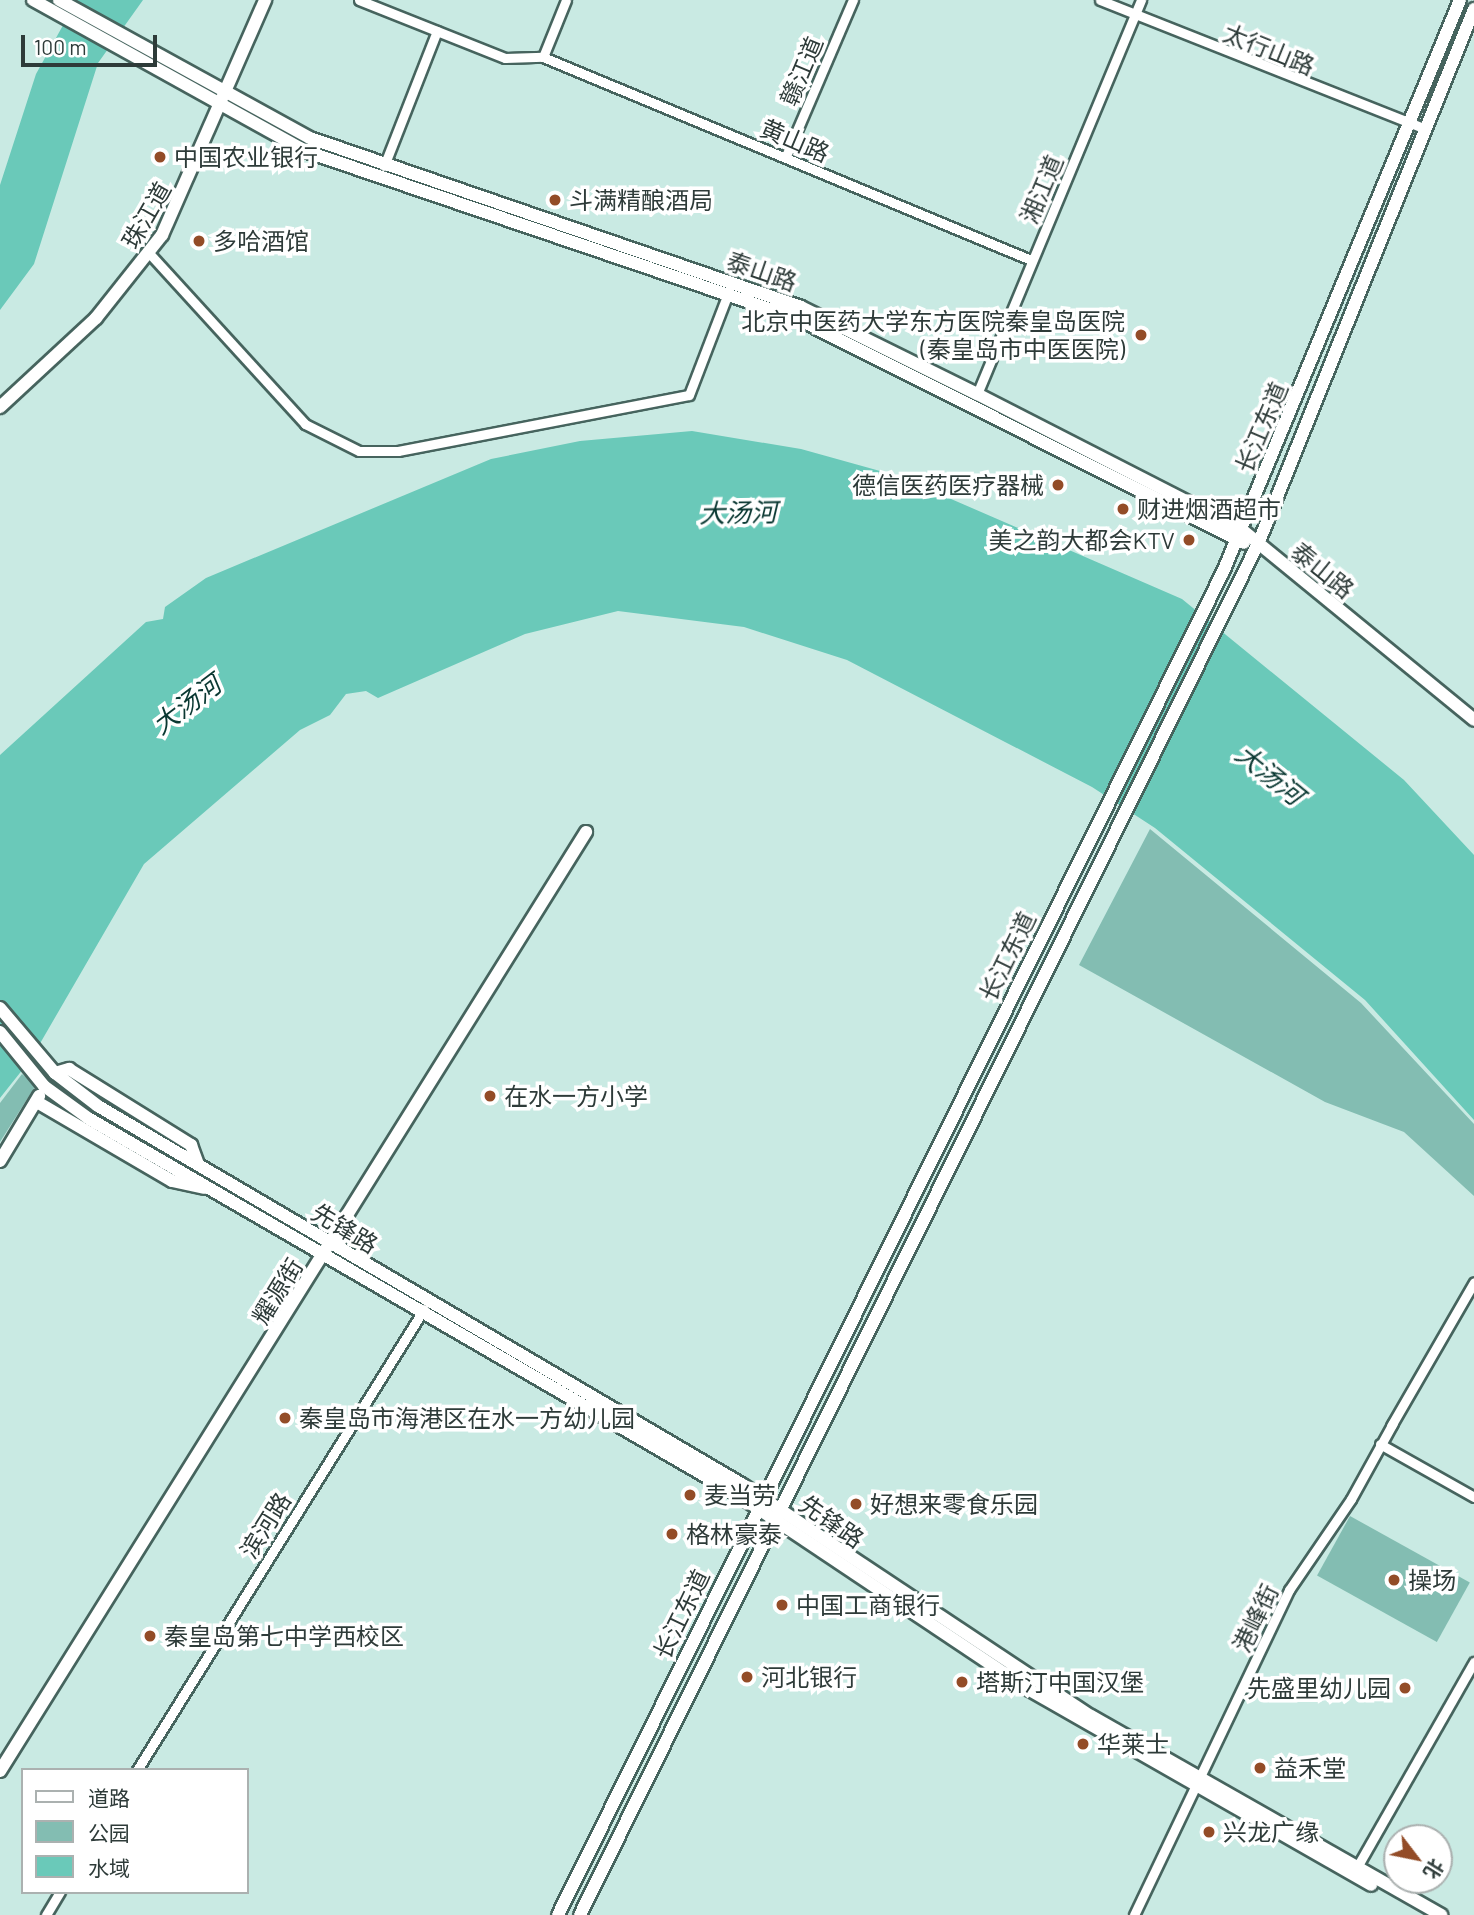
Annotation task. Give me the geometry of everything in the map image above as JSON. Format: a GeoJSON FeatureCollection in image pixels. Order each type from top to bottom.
{"type":"FeatureCollection","features":[{"type":"Feature","properties":{"kind":"street"},"geometry":{"type":"LineString","coordinates":[[33,0],[225,101],[305,151],[374,178],[729,289],[796,318],[1236,542],[1258,544]]}},
{"type":"Feature","properties":{"kind":"street","name":"珠江道"},"geometry":{"type":"LineString","coordinates":[[0,407],[96,318],[150,254],[225,101],[265,0]]}},
{"type":"Feature","properties":{"kind":"street"},"geometry":{"type":"LineString","coordinates":[[359,0],[505,58],[543,57],[566,0]]}},
{"type":"Feature","properties":{"kind":"street","name":"赣江道"},"geometry":{"type":"LineString","coordinates":[[786,156],[853,0]]}},
{"type":"Feature","properties":{"kind":"street","name":"太行山路"},"geometry":{"type":"LineString","coordinates":[[1100,0],[1408,125],[1425,129]]}},
{"type":"Feature","properties":{"kind":"street","name":"湘江道"},"geometry":{"type":"LineString","coordinates":[[976,394],[1141,0]]}},
{"type":"Feature","properties":{"kind":"street","name":"长江东道"},"geometry":{"type":"LineString","coordinates":[[558,1915],[759,1503],[1236,542],[1460,0]]}},
{"type":"Feature","properties":{"kind":"street","name":"泰山路"},"geometry":{"type":"LineString","coordinates":[[61,1],[225,101],[383,168],[729,289],[801,307],[976,394],[1241,529],[1474,720]]}},
{"type":"Feature","properties":{"kind":"street","name":"长江东道"},"geometry":{"type":"LineString","coordinates":[[580,1915],[1121,829],[1258,544],[1474,9]]}},
{"type":"Feature","properties":{"kind":"street"},"geometry":{"type":"LineString","coordinates":[[383,168],[438,31]]}},
{"type":"Feature","properties":{"kind":"street","name":"黄山路"},"geometry":{"type":"LineString","coordinates":[[543,57],[1031,260]]}},
{"type":"Feature","properties":{"kind":"street"},"geometry":{"type":"LineString","coordinates":[[150,254],[305,424],[359,451],[398,451],[690,395],[729,289]]}},
{"type":"Feature","properties":{"kind":"street","name":"耀源街"},"geometry":{"type":"LineString","coordinates":[[0,1770],[328,1250],[586,832]]}},
{"type":"Feature","properties":{"kind":"street","name":"先锋路"},"geometry":{"type":"LineString","coordinates":[[0,1008],[55,1073],[328,1250],[759,1503],[1018,1671],[1198,1782],[1441,1915]]}},
{"type":"Feature","properties":{"kind":"street"},"geometry":{"type":"LineString","coordinates":[[0,1032],[44,1086],[218,1192],[328,1250]]}},
{"type":"Feature","properties":{"kind":"street"},"geometry":{"type":"LineString","coordinates":[[0,1161],[44,1086],[55,1073]]}},
{"type":"Feature","properties":{"kind":"street"},"geometry":{"type":"LineString","coordinates":[[37,1102],[172,1181],[218,1192]]}},
{"type":"Feature","properties":{"kind":"street","name":"港峰街"},"geometry":{"type":"LineString","coordinates":[[1134,1915],[1289,1590],[1393,1423],[1474,1282]]}},
{"type":"Feature","properties":{"kind":"street","name":"滨河路"},"geometry":{"type":"LineString","coordinates":[[138,1768],[425,1307]]}},
{"type":"Feature","properties":{"kind":"street"},"geometry":{"type":"LineString","coordinates":[[1378,1447],[1474,1497]]}},
{"type":"Feature","properties":{"kind":"street"},"geometry":{"type":"LineString","coordinates":[[1357,1867],[1474,1661]]}},
{"type":"Feature","properties":{"kind":"street"},"geometry":{"type":"LineString","coordinates":[[1198,1782],[1424,1915]]}},
{"type":"Feature","properties":{"kind":"street"},"geometry":{"type":"LineString","coordinates":[[46,1915],[59,1894]]}},
{"type":"Feature","properties":{"kind":"green space"},"geometry":{"type":"Polygon","coordinates":[[[1150,829],[1361,1003],[1474,1124],[1474,1196],[1404,1132],[1325,1102],[1079,965],[1150,829]]]}},
{"type":"Feature","properties":{"kind":"green space"},"geometry":{"type":"Polygon","coordinates":[[[22,1074],[36,1085],[0,1142],[0,1103],[22,1074]]]}},
{"type":"Feature","properties":{"kind":"green space","name":"操场"},"geometry":{"type":"Polygon","coordinates":[[[1350,1516],[1470,1582],[1437,1642],[1317,1575],[1350,1516]]]}},
{"type":"Feature","properties":{"kind":"water"},"geometry":{"type":"Polygon","coordinates":[[[77,0],[143,0],[98,63],[34,264],[0,310],[0,185],[36,74],[77,0]]]}},
{"type":"Feature","properties":{"kind":"water","name":"大汤河"},"geometry":{"type":"Polygon","coordinates":[[[692,431],[801,449],[898,476],[1182,599],[1404,780],[1474,855],[1474,1120],[1365,1000],[1155,828],[1092,787],[847,660],[744,627],[618,611],[525,634],[378,698],[366,691],[346,694],[330,715],[300,730],[144,864],[31,1059],[0,1098],[0,755],[146,622],[163,619],[165,607],[206,578],[491,459],[580,441],[692,431]]]}},
{"type":"Feature","properties":{"kind":"place","name":"中国农业银行"},"geometry":{"type":"Point","coordinates":[160,157]}},
{"type":"Feature","properties":{"kind":"place","name":"斗满精酿酒局"},"geometry":{"type":"Point","coordinates":[555,200]}},
{"type":"Feature","properties":{"kind":"place","name":"多哈酒馆"},"geometry":{"type":"Point","coordinates":[199,241]}},
{"type":"Feature","properties":{"kind":"place","name":"北京中医药大学东方医院秦皇岛医院 (秦皇岛市中医医院)"},"geometry":{"type":"Point","coordinates":[1141,335]}},
{"type":"Feature","properties":{"kind":"place","name":"德信医药医疗器械"},"geometry":{"type":"Point","coordinates":[1058,485]}},
{"type":"Feature","properties":{"kind":"place","name":"财进烟酒超市"},"geometry":{"type":"Point","coordinates":[1123,509]}},
{"type":"Feature","properties":{"kind":"place","name":"美之韵大都会KTV"},"geometry":{"type":"Point","coordinates":[1189,540]}},
{"type":"Feature","properties":{"kind":"place","name":"在水一方小学"},"geometry":{"type":"Point","coordinates":[490,1096]}},
{"type":"Feature","properties":{"kind":"place","name":"秦皇岛市海港区在水一方幼儿园"},"geometry":{"type":"Point","coordinates":[285,1418]}},
{"type":"Feature","properties":{"kind":"place","name":"麦当劳"},"geometry":{"type":"Point","coordinates":[690,1495]}},
{"type":"Feature","properties":{"kind":"place","name":"好想来零食乐园"},"geometry":{"type":"Point","coordinates":[856,1504]}},
{"type":"Feature","properties":{"kind":"place","name":"格林豪泰"},"geometry":{"type":"Point","coordinates":[672,1534]}},
{"type":"Feature","properties":{"kind":"place","name":"操场"},"geometry":{"type":"Point","coordinates":[1394,1580]}},
{"type":"Feature","properties":{"kind":"place","name":"中国工商银行"},"geometry":{"type":"Point","coordinates":[782,1605]}},
{"type":"Feature","properties":{"kind":"place","name":"秦皇岛第七中学西校区"},"geometry":{"type":"Point","coordinates":[150,1636]}},
{"type":"Feature","properties":{"kind":"place","name":"河北银行"},"geometry":{"type":"Point","coordinates":[747,1677]}},
{"type":"Feature","properties":{"kind":"place","name":"塔斯汀中国汉堡"},"geometry":{"type":"Point","coordinates":[962,1682]}},
{"type":"Feature","properties":{"kind":"place","name":"先盛里幼儿园"},"geometry":{"type":"Point","coordinates":[1405,1688]}},
{"type":"Feature","properties":{"kind":"place","name":"华莱士"},"geometry":{"type":"Point","coordinates":[1083,1744]}},
{"type":"Feature","properties":{"kind":"place","name":"益禾堂"},"geometry":{"type":"Point","coordinates":[1260,1768]}},
{"type":"Feature","properties":{"kind":"place","name":"兴龙广缘"},"geometry":{"type":"Point","coordinates":[1209,1832]}}]}
